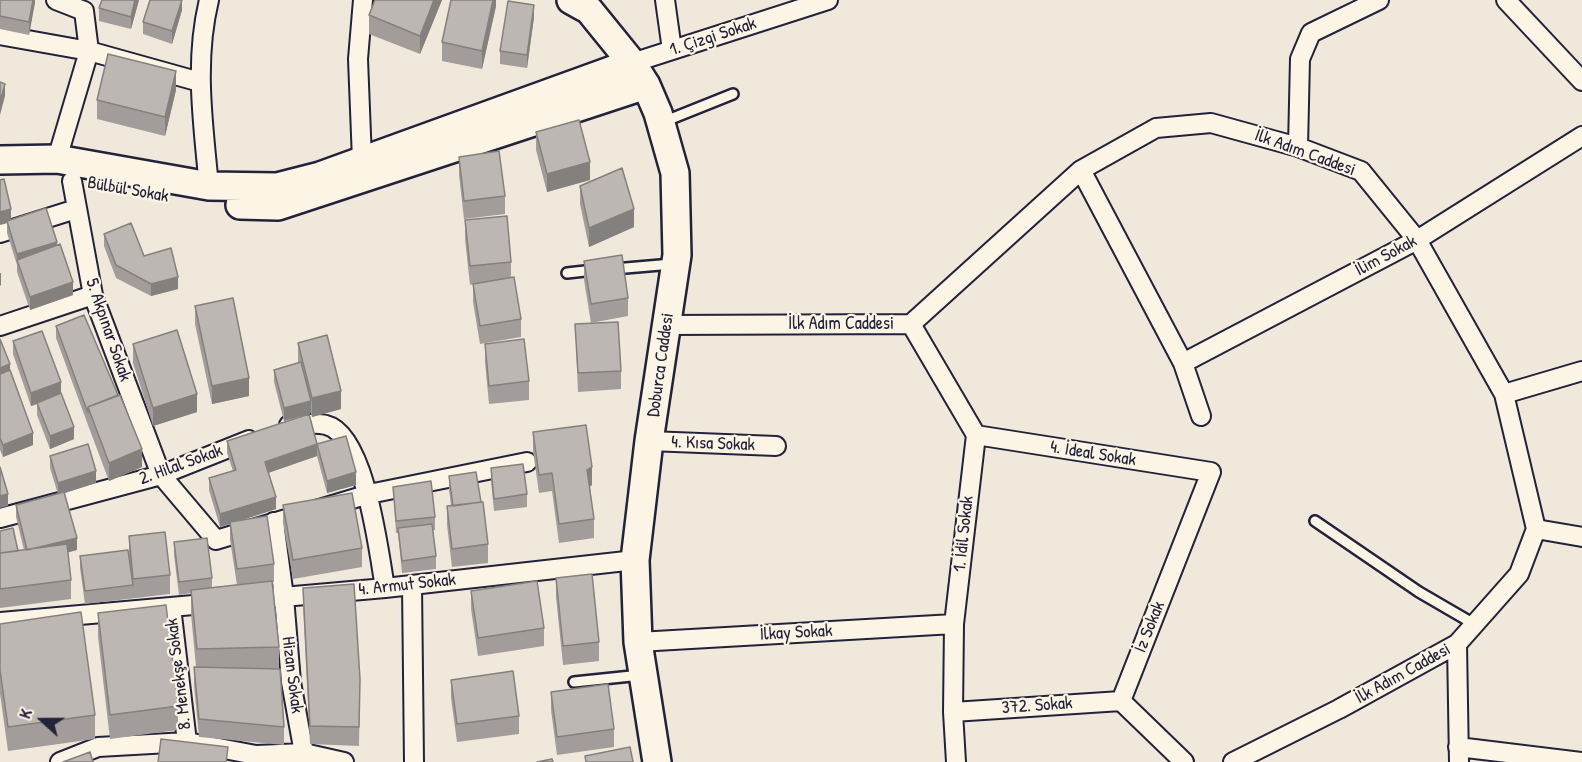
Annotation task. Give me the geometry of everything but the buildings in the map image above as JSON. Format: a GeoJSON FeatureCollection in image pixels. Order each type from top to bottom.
{"type":"FeatureCollection","features":[{"type":"Feature","properties":{"kind":"street"},"geometry":{"type":"LineString","coordinates":[[0,160],[57,159],[89,51],[84,11],[56,0]]}},
{"type":"Feature","properties":{"kind":"street"},"geometry":{"type":"LineString","coordinates":[[209,0],[205,16],[200,82],[209,186]]}},
{"type":"Feature","properties":{"kind":"street"},"geometry":{"type":"LineString","coordinates":[[363,0],[358,58],[366,168]]}},
{"type":"Feature","properties":{"kind":"street","name":"Doburca Caddesi"},"geometry":{"type":"LineString","coordinates":[[571,0],[589,10],[632,63],[646,86],[661,122],[675,173],[675,263],[649,441],[635,560],[638,642],[657,762]]}},
{"type":"Feature","properties":{"kind":"street"},"geometry":{"type":"LineString","coordinates":[[665,0],[672,50]]}},
{"type":"Feature","properties":{"kind":"street","name":"1. Çizgi Sokak"},"geometry":{"type":"LineString","coordinates":[[632,63],[828,0]]}},
{"type":"Feature","properties":{"kind":"street"},"geometry":{"type":"LineString","coordinates":[[1298,147],[1300,59],[1311,33],[1379,0]]}},
{"type":"Feature","properties":{"kind":"street"},"geometry":{"type":"LineString","coordinates":[[1506,0],[1582,81]]}},
{"type":"Feature","properties":{"kind":"street"},"geometry":{"type":"LineString","coordinates":[[0,35],[89,51],[200,82]]}},
{"type":"Feature","properties":{"kind":"street","name":"Bülbül Sokak"},"geometry":{"type":"LineString","coordinates":[[57,159],[72,181],[204,204],[278,206],[366,168],[632,63]]}},
{"type":"Feature","properties":{"kind":"street","name":"Bülbül Sokak"},"geometry":{"type":"LineString","coordinates":[[57,159],[209,186],[277,187],[366,168],[646,86]]}},
{"type":"Feature","properties":{"kind":"street","name":"İlk Adım Caddesi"},"geometry":{"type":"LineString","coordinates":[[666,325],[910,324],[1081,170],[1156,128],[1210,123],[1298,147],[1361,171],[1417,240],[1504,394],[1536,529],[1519,574],[1457,644],[1339,709],[1233,762]]}},
{"type":"Feature","properties":{"kind":"street","name":"İlim Sokak"},"geometry":{"type":"LineString","coordinates":[[1183,363],[1417,240],[1582,135]]}},
{"type":"Feature","properties":{"kind":"street"},"geometry":{"type":"LineString","coordinates":[[1081,170],[1183,363],[1201,416]]}},
{"type":"Feature","properties":{"kind":"street","name":"5. Akpınar Sokak"},"geometry":{"type":"LineString","coordinates":[[72,181],[93,295],[161,475],[216,540],[274,522]]}},
{"type":"Feature","properties":{"kind":"street"},"geometry":{"type":"LineString","coordinates":[[0,233],[76,209]]}},
{"type":"Feature","properties":{"kind":"street"},"geometry":{"type":"LineString","coordinates":[[0,326],[93,295]]}},
{"type":"Feature","properties":{"kind":"street"},"geometry":{"type":"LineString","coordinates":[[910,324],[975,435]]}},
{"type":"Feature","properties":{"kind":"street"},"geometry":{"type":"LineString","coordinates":[[1504,394],[1582,371]]}},
{"type":"Feature","properties":{"kind":"street","name":"2. Hilal Sokak"},"geometry":{"type":"LineString","coordinates":[[0,518],[161,475],[285,425],[327,425],[347,439],[369,494],[385,588]]}},
{"type":"Feature","properties":{"kind":"street","name":"4. İdeal Sokak"},"geometry":{"type":"LineString","coordinates":[[975,435],[1211,472]]}},
{"type":"Feature","properties":{"kind":"street","name":"1. İdil Sokak"},"geometry":{"type":"LineString","coordinates":[[956,762],[954,624],[975,435]]}},
{"type":"Feature","properties":{"kind":"street","name":"4. Kısa Sokak"},"geometry":{"type":"LineString","coordinates":[[649,441],[776,446]]}},
{"type":"Feature","properties":{"kind":"street"},"geometry":{"type":"LineString","coordinates":[[274,522],[369,494],[527,462]]}},
{"type":"Feature","properties":{"kind":"street","name":"İz Sokak"},"geometry":{"type":"LineString","coordinates":[[1121,700],[1211,472]]}},
{"type":"Feature","properties":{"kind":"street","name":"Hizan Sokak"},"geometry":{"type":"LineString","coordinates":[[274,522],[284,597],[291,682],[304,753]]}},
{"type":"Feature","properties":{"kind":"street"},"geometry":{"type":"LineString","coordinates":[[1536,529],[1582,537]]}},
{"type":"Feature","properties":{"kind":"street","name":"4. Armut Sokak"},"geometry":{"type":"LineString","coordinates":[[0,622],[385,588],[635,560]]}},
{"type":"Feature","properties":{"kind":"street"},"geometry":{"type":"LineString","coordinates":[[412,585],[414,762]]}},
{"type":"Feature","properties":{"kind":"street","name":"8. Menekşe Sokak"},"geometry":{"type":"LineString","coordinates":[[171,607],[187,742]]}},
{"type":"Feature","properties":{"kind":"street","name":"İlkay Sokak"},"geometry":{"type":"LineString","coordinates":[[638,642],[954,624]]}},
{"type":"Feature","properties":{"kind":"street"},"geometry":{"type":"LineString","coordinates":[[1457,644],[1459,755],[1582,762]]}},
{"type":"Feature","properties":{"kind":"street"},"geometry":{"type":"LineString","coordinates":[[180,678],[202,679]]}},
{"type":"Feature","properties":{"kind":"street"},"geometry":{"type":"LineString","coordinates":[[268,682],[291,682]]}},
{"type":"Feature","properties":{"kind":"street"},"geometry":{"type":"LineString","coordinates":[[1121,700],[1184,762]]}},
{"type":"Feature","properties":{"kind":"street","name":"372. Sokak"},"geometry":{"type":"LineString","coordinates":[[954,712],[1121,700]]}},
{"type":"Feature","properties":{"kind":"street"},"geometry":{"type":"LineString","coordinates":[[60,762],[98,747],[187,742],[256,758],[304,753],[344,762]]}},
{"type":"Feature","properties":{"kind":"lane"},"geometry":{"type":"LineString","coordinates":[[661,122],[733,94]]}},
{"type":"Feature","properties":{"kind":"lane"},"geometry":{"type":"LineString","coordinates":[[567,273],[675,263]]}},
{"type":"Feature","properties":{"kind":"lane"},"geometry":{"type":"LineString","coordinates":[[1315,521],[1419,592],[1474,624]]}},
{"type":"Feature","properties":{"kind":"lane"},"geometry":{"type":"LineString","coordinates":[[574,682],[643,675]]}}]}
